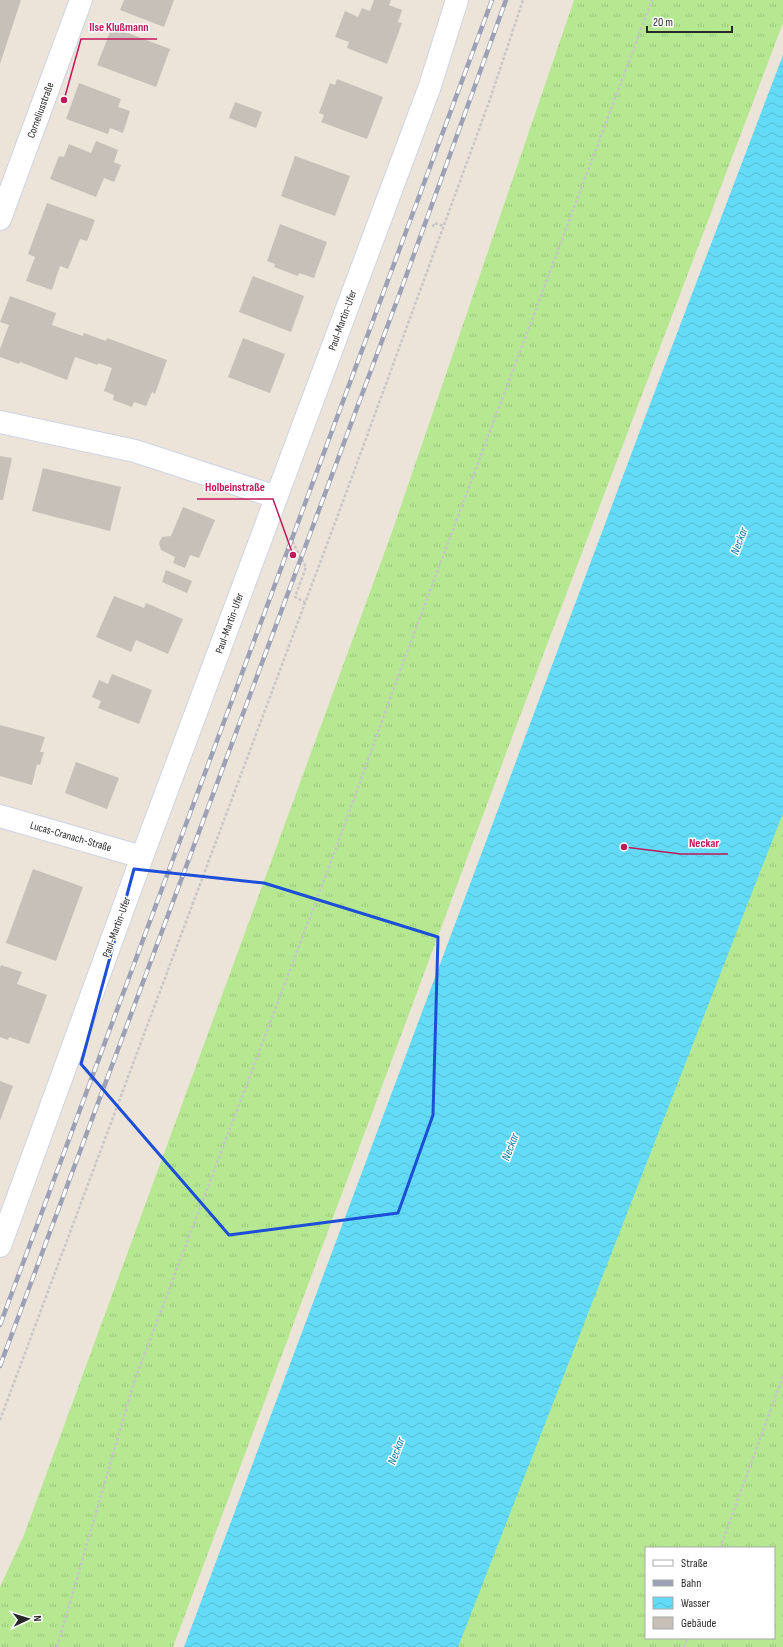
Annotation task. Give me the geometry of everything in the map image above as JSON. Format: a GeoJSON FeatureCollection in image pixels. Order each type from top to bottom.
{"type":"FeatureCollection","features":[{"type":"Feature","properties":{"kind":"street","name":"Corneliusstraße"},"geometry":{"type":"LineString","coordinates":[[0,220],[81,0]]}},
{"type":"Feature","properties":{"kind":"street","name":"Paul-Martin-Ufer"},"geometry":{"type":"LineString","coordinates":[[0,1246],[6,1213],[142,857],[430,86],[457,0]]}},
{"type":"Feature","properties":{"kind":"street"},"geometry":{"type":"LineString","coordinates":[[0,422],[135,451],[276,497]]}},
{"type":"Feature","properties":{"kind":"street","name":"Lucas-Cranach-Straße"},"geometry":{"type":"LineString","coordinates":[[0,816],[142,857]]}},
{"type":"Feature","properties":{"kind":"path"},"geometry":{"type":"LineString","coordinates":[[0,1420],[444,226],[489,102],[523,0]]}},
{"type":"Feature","properties":{"kind":"path"},"geometry":{"type":"LineString","coordinates":[[57,1647],[134,1382],[335,851],[404,660],[652,0]]}},
{"type":"Feature","properties":{"kind":"path"},"geometry":{"type":"LineString","coordinates":[[433,226],[434,223],[444,226]]}},
{"type":"Feature","properties":{"kind":"path"},"geometry":{"type":"LineString","coordinates":[[305,602],[295,597],[306,567]]}},
{"type":"Feature","properties":{"kind":"path"},"geometry":{"type":"LineString","coordinates":[[720,1547],[783,1376]]}},
{"type":"Feature","properties":{"kind":"highlighted area"},"geometry":{"type":"Polygon","coordinates":[[[134,869],[264,883],[438,937],[433,1115],[398,1213],[229,1235],[81,1064],[134,869]]]}},
{"type":"Feature","properties":{"kind":"green space"},"geometry":{"type":"Polygon","coordinates":[[[574,0],[783,0],[783,23],[517,724],[173,1647],[0,1647],[0,1587],[24,1535],[392,532],[574,0]]]}},
{"type":"Feature","properties":{"kind":"green space"},"geometry":{"type":"Polygon","coordinates":[[[783,783],[783,1647],[450,1647],[783,783]]]}},
{"type":"Feature","properties":{"kind":"water"},"geometry":{"type":"Polygon","coordinates":[[[783,55],[783,813],[458,1647],[184,1647],[644,420],[783,55]]]}},
{"type":"Feature","properties":{"kind":"building"},"geometry":{"type":"Polygon","coordinates":[[[0,0],[21,0],[0,64],[0,0]]]}},
{"type":"Feature","properties":{"kind":"building"},"geometry":{"type":"Polygon","coordinates":[[[124,0],[174,0],[164,27],[120,10],[124,0]]]}},
{"type":"Feature","properties":{"kind":"building"},"geometry":{"type":"Polygon","coordinates":[[[374,0],[391,0],[389,5],[402,10],[398,22],[402,23],[387,64],[347,48],[349,42],[335,37],[345,11],[358,17],[362,8],[370,11],[374,0]]]}},
{"type":"Feature","properties":{"kind":"building"},"geometry":{"type":"Polygon","coordinates":[[[112,27],[170,49],[156,87],[97,65],[112,27]]]}},
{"type":"Feature","properties":{"kind":"building"},"geometry":{"type":"Polygon","coordinates":[[[337,79],[383,97],[367,139],[321,122],[324,115],[319,113],[330,83],[335,85],[337,79]]]}},
{"type":"Feature","properties":{"kind":"building"},"geometry":{"type":"Polygon","coordinates":[[[79,83],[121,99],[118,107],[130,111],[123,133],[110,128],[108,134],[66,119],[79,83]]]}},
{"type":"Feature","properties":{"kind":"building"},"geometry":{"type":"Polygon","coordinates":[[[235,102],[262,112],[256,128],[229,118],[235,102]]]}},
{"type":"Feature","properties":{"kind":"building"},"geometry":{"type":"Polygon","coordinates":[[[96,141],[118,150],[114,162],[121,165],[114,182],[104,178],[96,197],[50,179],[59,156],[64,157],[69,144],[91,153],[96,141]]]}},
{"type":"Feature","properties":{"kind":"building"},"geometry":{"type":"Polygon","coordinates":[[[295,156],[350,176],[335,216],[281,196],[295,156]]]}},
{"type":"Feature","properties":{"kind":"building"},"geometry":{"type":"Polygon","coordinates":[[[47,203],[95,220],[87,241],[80,239],[68,269],[60,266],[52,290],[26,281],[35,257],[28,254],[47,203]]]}},
{"type":"Feature","properties":{"kind":"building"},"geometry":{"type":"Polygon","coordinates":[[[280,224],[327,242],[314,278],[299,273],[298,276],[274,267],[275,264],[267,261],[280,224]]]}},
{"type":"Feature","properties":{"kind":"building"},"geometry":{"type":"Polygon","coordinates":[[[253,276],[304,296],[291,332],[239,312],[253,276]]]}},
{"type":"Feature","properties":{"kind":"building"},"geometry":{"type":"Polygon","coordinates":[[[10,296],[56,313],[52,325],[83,336],[84,333],[106,341],[107,338],[167,360],[155,394],[152,392],[146,406],[134,402],[132,407],[113,400],[114,395],[104,391],[112,368],[75,357],[67,380],[20,362],[19,364],[0,357],[0,349],[9,325],[0,322],[10,296]]]}},
{"type":"Feature","properties":{"kind":"building"},"geometry":{"type":"Polygon","coordinates":[[[243,338],[285,354],[270,393],[228,377],[243,338]]]}},
{"type":"Feature","properties":{"kind":"building"},"geometry":{"type":"Polygon","coordinates":[[[0,456],[12,458],[3,500],[0,500],[0,456]]]}},
{"type":"Feature","properties":{"kind":"building"},"geometry":{"type":"Polygon","coordinates":[[[43,468],[121,487],[110,531],[32,511],[43,468]]]}},
{"type":"Feature","properties":{"kind":"building"},"geometry":{"type":"Polygon","coordinates":[[[183,507],[215,520],[199,558],[190,555],[185,568],[173,563],[175,557],[161,550],[159,543],[162,537],[171,536],[183,507]]]}},
{"type":"Feature","properties":{"kind":"building"},"geometry":{"type":"Polygon","coordinates":[[[166,570],[192,581],[187,593],[162,582],[166,570]]]}},
{"type":"Feature","properties":{"kind":"building"},"geometry":{"type":"Polygon","coordinates":[[[114,596],[144,608],[146,603],[183,619],[168,654],[136,640],[131,652],[96,637],[114,596]]]}},
{"type":"Feature","properties":{"kind":"building"},"geometry":{"type":"Polygon","coordinates":[[[112,674],[152,690],[139,724],[98,708],[101,701],[92,697],[99,680],[108,684],[112,674]]]}},
{"type":"Feature","properties":{"kind":"building"},"geometry":{"type":"Polygon","coordinates":[[[0,725],[45,737],[40,752],[44,752],[40,765],[37,764],[32,785],[0,776],[0,725]]]}},
{"type":"Feature","properties":{"kind":"building"},"geometry":{"type":"Polygon","coordinates":[[[76,762],[119,778],[107,809],[65,793],[76,762]]]}},
{"type":"Feature","properties":{"kind":"building"},"geometry":{"type":"Polygon","coordinates":[[[33,869],[83,887],[56,961],[6,943],[33,869]]]}},
{"type":"Feature","properties":{"kind":"building"},"geometry":{"type":"Polygon","coordinates":[[[1,965],[22,972],[17,984],[47,995],[29,1044],[9,1037],[8,1040],[0,1037],[1,965]]]}},
{"type":"Feature","properties":{"kind":"building"},"geometry":{"type":"Polygon","coordinates":[[[0,1081],[13,1086],[0,1121],[0,1081]]]}},
{"type":"Feature","properties":{"kind":"railway"},"geometry":{"type":"LineString","coordinates":[[0,1325],[492,0]]}},
{"type":"Feature","properties":{"kind":"railway"},"geometry":{"type":"LineString","coordinates":[[0,1366],[405,279],[506,0]]}},
{"type":"Feature","properties":{"kind":"place","name":"Ilse Klußmann"},"geometry":{"type":"Point","coordinates":[64,100]}},
{"type":"Feature","properties":{"kind":"place","name":"Holbeinstraße"},"geometry":{"type":"Point","coordinates":[293,555]}},
{"type":"Feature","properties":{"kind":"place","name":"Neckar"},"geometry":{"type":"Point","coordinates":[624,847]}}]}
